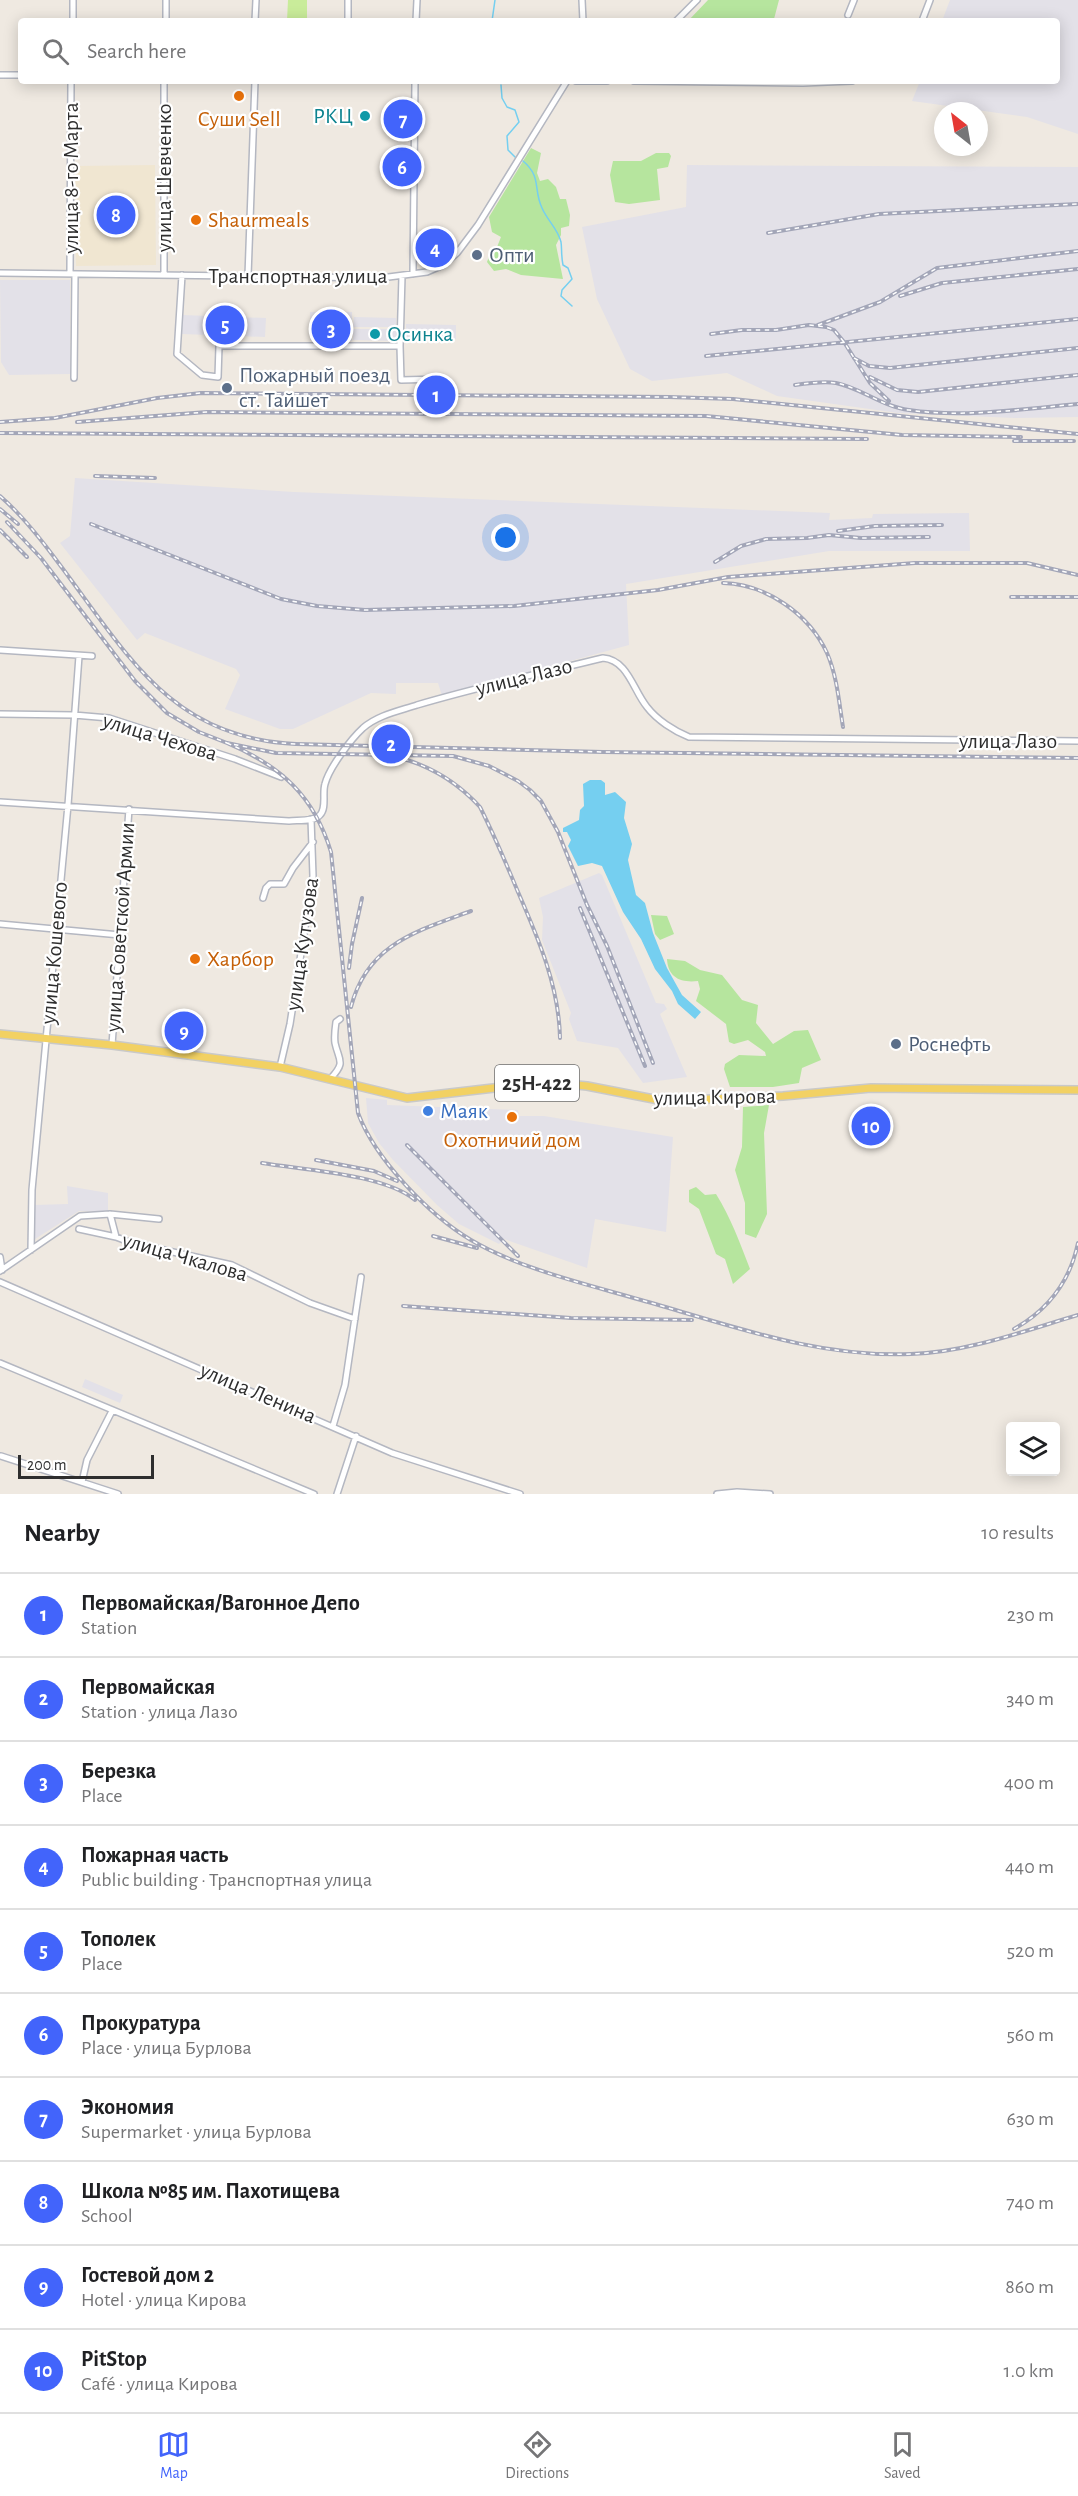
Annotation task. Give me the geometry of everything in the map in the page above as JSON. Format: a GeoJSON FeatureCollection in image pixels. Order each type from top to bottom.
{"type":"FeatureCollection","features":[{"type":"Feature","properties":{"kind":"main road","name":"улица Кирова"},"geometry":{"type":"LineString","coordinates":[[0,1034],[112,1045],[280,1067],[331,1078],[391,1096],[407,1098],[424,1098],[499,1086],[546,1082],[579,1085],[664,1101],[783,1096],[865,1088],[1078,1090]]}},
{"type":"Feature","properties":{"kind":"street"},"geometry":{"type":"LineString","coordinates":[[73,0],[73,18]]}},
{"type":"Feature","properties":{"kind":"street"},"geometry":{"type":"LineString","coordinates":[[166,0],[166,18]]}},
{"type":"Feature","properties":{"kind":"street"},"geometry":{"type":"LineString","coordinates":[[255,18],[256,0]]}},
{"type":"Feature","properties":{"kind":"street"},"geometry":{"type":"LineString","coordinates":[[348,0],[348,18]]}},
{"type":"Feature","properties":{"kind":"street"},"geometry":{"type":"LineString","coordinates":[[416,18],[417,0]]}},
{"type":"Feature","properties":{"kind":"street"},"geometry":{"type":"LineString","coordinates":[[582,0],[583,18]]}},
{"type":"Feature","properties":{"kind":"street"},"geometry":{"type":"LineString","coordinates":[[679,18],[697,0]]}},
{"type":"Feature","properties":{"kind":"street"},"geometry":{"type":"LineString","coordinates":[[848,15],[854,0]]}},
{"type":"Feature","properties":{"kind":"street"},"geometry":{"type":"LineString","coordinates":[[923,18],[930,0]]}},
{"type":"Feature","properties":{"kind":"street"},"geometry":{"type":"LineString","coordinates":[[0,75],[18,75]]}},
{"type":"Feature","properties":{"kind":"street","name":"улица 8-го Марта"},"geometry":{"type":"LineString","coordinates":[[72,84],[74,378]]}},
{"type":"Feature","properties":{"kind":"street","name":"улица Шевченко"},"geometry":{"type":"LineString","coordinates":[[164,84],[164,275]]}},
{"type":"Feature","properties":{"kind":"street"},"geometry":{"type":"LineString","coordinates":[[249,276],[255,84]]}},
{"type":"Feature","properties":{"kind":"street"},"geometry":{"type":"LineString","coordinates":[[413,274],[415,84]]}},
{"type":"Feature","properties":{"kind":"street","name":"Транспортная улица"},"geometry":{"type":"LineString","coordinates":[[0,273],[381,278],[427,272],[443,265],[458,253],[478,225],[565,84]]}},
{"type":"Feature","properties":{"kind":"street"},"geometry":{"type":"LineString","coordinates":[[182,275],[177,354],[202,375],[218,377],[219,346],[400,346]]}},
{"type":"Feature","properties":{"kind":"street"},"geometry":{"type":"LineString","coordinates":[[402,276],[401,380],[441,380]]}},
{"type":"Feature","properties":{"kind":"street"},"geometry":{"type":"LineString","coordinates":[[0,650],[92,656]]}},
{"type":"Feature","properties":{"kind":"street","name":"улица Кошевого"},"geometry":{"type":"LineString","coordinates":[[31,1250],[32,1190],[80,656]]}},
{"type":"Feature","properties":{"kind":"street","name":"улица Лазо"},"geometry":{"type":"LineString","coordinates":[[311,819],[318,817],[323,809],[324,786],[333,766],[355,737],[371,723],[392,713],[444,697],[603,658],[610,658],[621,666],[653,714],[689,737],[1078,741]]}},
{"type":"Feature","properties":{"kind":"street","name":"улица Чехова"},"geometry":{"type":"LineString","coordinates":[[0,714],[74,714],[109,718],[235,759],[281,777]]}},
{"type":"Feature","properties":{"kind":"street"},"geometry":{"type":"LineString","coordinates":[[0,802],[290,821],[311,819]]}},
{"type":"Feature","properties":{"kind":"street","name":"улица Советской Армии"},"geometry":{"type":"LineString","coordinates":[[112,1045],[129,809]]}},
{"type":"Feature","properties":{"kind":"street","name":"улица Кутузова"},"geometry":{"type":"LineString","coordinates":[[280,1067],[290,1024],[313,876],[311,819]]}},
{"type":"Feature","properties":{"kind":"street"},"geometry":{"type":"LineString","coordinates":[[263,898],[270,884],[284,884],[313,842]]}},
{"type":"Feature","properties":{"kind":"street"},"geometry":{"type":"LineString","coordinates":[[0,924],[120,935]]}},
{"type":"Feature","properties":{"kind":"street"},"geometry":{"type":"LineString","coordinates":[[331,1078],[339,1070],[341,1062],[334,1034],[336,1022],[340,1019]]}},
{"type":"Feature","properties":{"kind":"street"},"geometry":{"type":"LineString","coordinates":[[110,1215],[117,1237]]}},
{"type":"Feature","properties":{"kind":"street"},"geometry":{"type":"LineString","coordinates":[[0,1257],[1,1270],[80,1216],[110,1215],[159,1219]]}},
{"type":"Feature","properties":{"kind":"street","name":"улица Чкалова"},"geometry":{"type":"LineString","coordinates":[[79,1229],[117,1237],[132,1244],[232,1265],[310,1303],[355,1319]]}},
{"type":"Feature","properties":{"kind":"street"},"geometry":{"type":"LineString","coordinates":[[333,1426],[345,1386],[361,1277]]}},
{"type":"Feature","properties":{"kind":"street","name":"улица Ленина"},"geometry":{"type":"LineString","coordinates":[[0,1282],[392,1453],[520,1494]]}},
{"type":"Feature","properties":{"kind":"street"},"geometry":{"type":"LineString","coordinates":[[0,1364],[314,1494]]}},
{"type":"Feature","properties":{"kind":"street"},"geometry":{"type":"LineString","coordinates":[[82,1482],[87,1461],[112,1411]]}},
{"type":"Feature","properties":{"kind":"street"},"geometry":{"type":"LineString","coordinates":[[337,1494],[356,1436]]}},
{"type":"Feature","properties":{"kind":"street"},"geometry":{"type":"LineString","coordinates":[[1,1456],[118,1494]]}},
{"type":"Feature","properties":{"kind":"street"},"geometry":{"type":"LineString","coordinates":[[717,1494],[737,1492],[770,1494]]}},
{"type":"Feature","properties":{"kind":"shaded area"},"geometry":{"type":"Polygon","coordinates":[[[950,0],[1078,0],[1078,134],[1027,117],[988,112],[988,102],[934,102],[934,104],[912,101],[919,84],[1060,84],[1060,18],[943,18],[950,0]]]}},
{"type":"Feature","properties":{"kind":"shaded area"},"geometry":{"type":"Polygon","coordinates":[[[155,165],[156,265],[76,266],[75,166],[155,165]]]}},
{"type":"Feature","properties":{"kind":"shaded area"},"geometry":{"type":"Polygon","coordinates":[[[687,165],[1078,167],[1078,417],[1015,418],[898,413],[777,396],[727,373],[652,381],[630,369],[597,299],[582,227],[686,207],[687,165]]]}},
{"type":"Feature","properties":{"kind":"shaded area"},"geometry":{"type":"Polygon","coordinates":[[[0,280],[70,280],[70,374],[9,375],[1,362],[0,280]]]}},
{"type":"Feature","properties":{"kind":"shaded area"},"geometry":{"type":"Polygon","coordinates":[[[310,312],[352,312],[352,341],[310,340],[310,312]]]}},
{"type":"Feature","properties":{"kind":"shaded area"},"geometry":{"type":"Polygon","coordinates":[[[182,315],[266,318],[265,337],[182,334],[182,315]]]}},
{"type":"Feature","properties":{"kind":"shaded area"},"geometry":{"type":"Polygon","coordinates":[[[354,317],[396,318],[396,327],[353,327],[354,317]]]}},
{"type":"Feature","properties":{"kind":"shaded area"},"geometry":{"type":"Polygon","coordinates":[[[406,324],[456,325],[456,339],[406,338],[406,324]]]}},
{"type":"Feature","properties":{"kind":"shaded area"},"geometry":{"type":"Polygon","coordinates":[[[353,329],[397,329],[397,341],[353,340],[353,329]]]}},
{"type":"Feature","properties":{"kind":"shaded area"},"geometry":{"type":"Polygon","coordinates":[[[75,478],[294,492],[830,513],[829,520],[872,518],[873,514],[969,513],[970,551],[829,551],[626,584],[629,645],[442,696],[438,683],[396,683],[396,694],[371,693],[293,729],[280,729],[225,709],[240,675],[236,669],[145,633],[137,640],[60,543],[70,536],[75,478]]]}},
{"type":"Feature","properties":{"kind":"shaded area"},"geometry":{"type":"Polygon","coordinates":[[[599,873],[602,875],[656,1003],[664,1004],[667,1009],[660,1014],[687,1077],[643,1083],[618,1048],[577,1041],[569,1019],[571,1013],[542,940],[543,917],[539,898],[599,873]]]}},
{"type":"Feature","properties":{"kind":"shaded area"},"geometry":{"type":"Polygon","coordinates":[[[366,1098],[387,1100],[387,1105],[518,1110],[519,1116],[544,1116],[673,1137],[666,1232],[595,1219],[587,1268],[504,1239],[499,1244],[459,1224],[393,1160],[379,1143],[368,1123],[366,1098]]]}},
{"type":"Feature","properties":{"kind":"shaded area"},"geometry":{"type":"Polygon","coordinates":[[[67,1186],[108,1193],[108,1212],[79,1211],[35,1239],[34,1205],[68,1204],[67,1186]]]}},
{"type":"Feature","properties":{"kind":"shaded area"},"geometry":{"type":"Polygon","coordinates":[[[85,1379],[123,1395],[120,1403],[82,1387],[85,1379]]]}},
{"type":"Feature","properties":{"kind":"green space"},"geometry":{"type":"Polygon","coordinates":[[[288,0],[307,0],[307,18],[287,18],[288,0]]]}},
{"type":"Feature","properties":{"kind":"green space"},"geometry":{"type":"Polygon","coordinates":[[[708,0],[779,0],[774,18],[691,18],[708,0]]]}},
{"type":"Feature","properties":{"kind":"green space"},"geometry":{"type":"Polygon","coordinates":[[[531,148],[541,153],[537,173],[540,181],[548,179],[556,187],[560,199],[566,199],[570,215],[569,226],[561,228],[561,235],[556,245],[563,279],[521,275],[506,269],[494,271],[487,262],[491,251],[497,247],[501,237],[492,232],[489,217],[531,148]]]}},
{"type":"Feature","properties":{"kind":"green space"},"geometry":{"type":"Polygon","coordinates":[[[656,153],[669,153],[671,156],[668,167],[657,169],[660,200],[629,204],[615,202],[610,175],[613,161],[641,161],[656,153]]]}},
{"type":"Feature","properties":{"kind":"green space"},"geometry":{"type":"Polygon","coordinates":[[[651,915],[667,916],[674,934],[660,940],[655,934],[651,915]]]}},
{"type":"Feature","properties":{"kind":"green space"},"geometry":{"type":"Polygon","coordinates":[[[667,959],[685,961],[700,970],[722,975],[742,1000],[758,1005],[756,1023],[773,1044],[794,1031],[808,1030],[821,1060],[802,1068],[799,1083],[773,1087],[730,1087],[724,1069],[725,1064],[739,1055],[766,1056],[765,1052],[748,1040],[734,1044],[729,1042],[726,1024],[696,1001],[700,989],[698,981],[676,978],[670,971],[667,959]]]}},
{"type":"Feature","properties":{"kind":"green space"},"geometry":{"type":"Polygon","coordinates":[[[769,1105],[764,1133],[767,1214],[756,1238],[745,1234],[745,1203],[735,1170],[742,1147],[743,1107],[769,1105]]]}},
{"type":"Feature","properties":{"kind":"green space"},"geometry":{"type":"Polygon","coordinates":[[[696,1187],[705,1195],[716,1194],[739,1240],[750,1269],[733,1284],[725,1259],[716,1254],[699,1209],[689,1202],[689,1190],[696,1187]]]}},
{"type":"Feature","properties":{"kind":"water"},"geometry":{"type":"Polygon","coordinates":[[[590,780],[601,780],[605,783],[605,795],[615,792],[626,802],[624,818],[632,844],[628,860],[636,895],[645,903],[653,933],[667,968],[682,995],[701,1012],[695,1019],[678,1004],[672,991],[655,969],[641,939],[623,912],[602,866],[592,863],[578,866],[568,846],[571,840],[567,832],[563,832],[563,828],[579,820],[580,810],[584,806],[583,784],[590,780]]]}},
{"type":"Feature","properties":{"kind":"waterway"},"geometry":{"type":"LineString","coordinates":[[492,18],[495,0]]}},
{"type":"Feature","properties":{"kind":"waterway"},"geometry":{"type":"LineString","coordinates":[[501,85],[502,98],[507,107],[515,110],[519,122],[507,136],[508,150],[515,157]]}},
{"type":"Feature","properties":{"kind":"waterway"},"geometry":{"type":"LineString","coordinates":[[523,161],[533,172],[539,201],[560,237],[563,265],[568,268],[572,279],[562,290],[561,296],[572,306]]}},
{"type":"Feature","properties":{"kind":"railway"},"geometry":{"type":"LineString","coordinates":[[768,233],[879,214],[1078,204]]}},
{"type":"Feature","properties":{"kind":"railway"},"geometry":{"type":"LineString","coordinates":[[818,325],[880,302],[937,268],[1078,251]]}},
{"type":"Feature","properties":{"kind":"railway"},"geometry":{"type":"LineString","coordinates":[[900,296],[942,283],[1078,269]]}},
{"type":"Feature","properties":{"kind":"railway"},"geometry":{"type":"LineString","coordinates":[[706,356],[1078,319]]}},
{"type":"Feature","properties":{"kind":"railway"},"geometry":{"type":"LineString","coordinates":[[711,334],[742,330],[776,330],[809,325],[834,330],[870,383],[889,401]]}},
{"type":"Feature","properties":{"kind":"railway"},"geometry":{"type":"LineString","coordinates":[[854,358],[869,366],[890,368],[1078,348]]}},
{"type":"Feature","properties":{"kind":"railway"},"geometry":{"type":"LineString","coordinates":[[870,377],[897,390],[918,392],[1078,375]]}},
{"type":"Feature","properties":{"kind":"railway"},"geometry":{"type":"LineString","coordinates":[[795,385],[836,383],[899,408],[930,412],[994,412],[1078,404]]}},
{"type":"Feature","properties":{"kind":"railway"},"geometry":{"type":"LineString","coordinates":[[0,422],[55,418],[157,398],[201,393],[669,397],[733,399],[1078,434]]}},
{"type":"Feature","properties":{"kind":"railway"},"geometry":{"type":"LineString","coordinates":[[77,422],[207,412],[706,416],[902,435],[1021,437]]}},
{"type":"Feature","properties":{"kind":"railway"},"geometry":{"type":"LineString","coordinates":[[0,433],[867,439]]}},
{"type":"Feature","properties":{"kind":"railway"},"geometry":{"type":"LineString","coordinates":[[1014,441],[1074,441]]}},
{"type":"Feature","properties":{"kind":"railway"},"geometry":{"type":"LineString","coordinates":[[95,476],[155,478]]}},
{"type":"Feature","properties":{"kind":"railway"},"geometry":{"type":"LineString","coordinates":[[0,496],[37,535],[129,657],[155,684],[183,707],[215,726],[252,738],[296,744],[603,752],[1078,758]]}},
{"type":"Feature","properties":{"kind":"railway"},"geometry":{"type":"LineString","coordinates":[[0,509],[18,524]]}},
{"type":"Feature","properties":{"kind":"railway"},"geometry":{"type":"LineString","coordinates":[[7,522],[41,558],[135,681],[167,713],[199,732],[227,743],[276,753],[453,756],[489,766],[530,790],[541,801],[558,832],[587,905],[607,946],[653,1063]]}},
{"type":"Feature","properties":{"kind":"railway"},"geometry":{"type":"LineString","coordinates":[[91,524],[281,599],[317,606],[365,610],[514,606],[658,590],[728,577],[915,563],[1027,563],[1078,575]]}},
{"type":"Feature","properties":{"kind":"railway"},"geometry":{"type":"LineString","coordinates":[[838,531],[875,526],[942,525]]}},
{"type":"Feature","properties":{"kind":"railway"},"geometry":{"type":"LineString","coordinates":[[0,530],[27,557]]}},
{"type":"Feature","properties":{"kind":"railway"},"geometry":{"type":"LineString","coordinates":[[715,562],[741,546],[766,539],[829,535],[861,538],[929,537]]}},
{"type":"Feature","properties":{"kind":"railway"},"geometry":{"type":"LineString","coordinates":[[723,583],[755,589],[770,595],[798,614],[809,626],[827,653],[837,689],[843,727]]}},
{"type":"Feature","properties":{"kind":"railway"},"geometry":{"type":"LineString","coordinates":[[1011,597],[1078,597]]}},
{"type":"Feature","properties":{"kind":"railway"},"geometry":{"type":"LineString","coordinates":[[227,743],[264,762],[293,785],[305,799],[324,832],[331,852],[358,1113],[377,1149],[405,1184],[438,1216],[471,1240],[510,1259],[554,1275],[774,1338],[842,1351],[911,1354],[954,1349],[996,1340],[1078,1315]]}},
{"type":"Feature","properties":{"kind":"railway"},"geometry":{"type":"LineString","coordinates":[[404,759],[426,767],[445,778],[480,807],[540,945],[552,981],[560,1038]]}},
{"type":"Feature","properties":{"kind":"railway"},"geometry":{"type":"LineString","coordinates":[[349,968],[362,898]]}},
{"type":"Feature","properties":{"kind":"railway"},"geometry":{"type":"LineString","coordinates":[[580,908],[645,1066]]}},
{"type":"Feature","properties":{"kind":"railway"},"geometry":{"type":"LineString","coordinates":[[351,1007],[369,968],[382,954],[414,934],[471,911]]}},
{"type":"Feature","properties":{"kind":"railway"},"geometry":{"type":"LineString","coordinates":[[407,1145],[518,1256]]}},
{"type":"Feature","properties":{"kind":"railway"},"geometry":{"type":"LineString","coordinates":[[316,1160],[374,1171],[397,1181]]}},
{"type":"Feature","properties":{"kind":"railway"},"geometry":{"type":"LineString","coordinates":[[262,1163],[364,1179],[384,1184],[415,1200]]}},
{"type":"Feature","properties":{"kind":"railway"},"geometry":{"type":"LineString","coordinates":[[433,1236],[477,1248]]}},
{"type":"Feature","properties":{"kind":"railway"},"geometry":{"type":"LineString","coordinates":[[1014,1329],[1037,1313],[1056,1293],[1069,1270],[1078,1243]]}},
{"type":"Feature","properties":{"kind":"railway"},"geometry":{"type":"LineString","coordinates":[[403,1306],[571,1318],[692,1320]]}},
{"type":"Feature","properties":{"kind":"place","name":"Суши Sell"},"geometry":{"type":"Point","coordinates":[239,96]}},
{"type":"Feature","properties":{"kind":"place","name":"РКЦ"},"geometry":{"type":"Point","coordinates":[365,116]}},
{"type":"Feature","properties":{"kind":"place","name":"Экономия"},"geometry":{"type":"Point","coordinates":[403,119]}},
{"type":"Feature","properties":{"kind":"place","name":"Прокуратура"},"geometry":{"type":"Point","coordinates":[402,167]}},
{"type":"Feature","properties":{"kind":"place","name":"Школа №85 им. Пахотищева"},"geometry":{"type":"Point","coordinates":[116,215]}},
{"type":"Feature","properties":{"kind":"place","name":"Shaurmeals"},"geometry":{"type":"Point","coordinates":[196,220]}},
{"type":"Feature","properties":{"kind":"place","name":"Пожарная часть"},"geometry":{"type":"Point","coordinates":[435,248]}},
{"type":"Feature","properties":{"kind":"place","name":"Опти"},"geometry":{"type":"Point","coordinates":[477,255]}},
{"type":"Feature","properties":{"kind":"place","name":"Тополек"},"geometry":{"type":"Point","coordinates":[225,325]}},
{"type":"Feature","properties":{"kind":"place","name":"Березка"},"geometry":{"type":"Point","coordinates":[331,329]}},
{"type":"Feature","properties":{"kind":"place","name":"Осинка"},"geometry":{"type":"Point","coordinates":[375,334]}},
{"type":"Feature","properties":{"kind":"place","name":"Пожарный поезд ст. Тайшет"},"geometry":{"type":"Point","coordinates":[227,388]}},
{"type":"Feature","properties":{"kind":"place","name":"Первомайская/Вагонное Депо"},"geometry":{"type":"Point","coordinates":[436,395]}},
{"type":"Feature","properties":{"kind":"place","name":"Первомайская"},"geometry":{"type":"Point","coordinates":[391,744]}},
{"type":"Feature","properties":{"kind":"place","name":"Харбор"},"geometry":{"type":"Point","coordinates":[195,959]}},
{"type":"Feature","properties":{"kind":"place","name":"Гостевой дом 2"},"geometry":{"type":"Point","coordinates":[184,1031]}},
{"type":"Feature","properties":{"kind":"place","name":"Роснефть"},"geometry":{"type":"Point","coordinates":[896,1044]}},
{"type":"Feature","properties":{"kind":"place","name":"Маяк"},"geometry":{"type":"Point","coordinates":[428,1111]}},
{"type":"Feature","properties":{"kind":"place","name":"Охотничий дом"},"geometry":{"type":"Point","coordinates":[512,1117]}},
{"type":"Feature","properties":{"kind":"place","name":"PitStop"},"geometry":{"type":"Point","coordinates":[871,1126]}}]}
